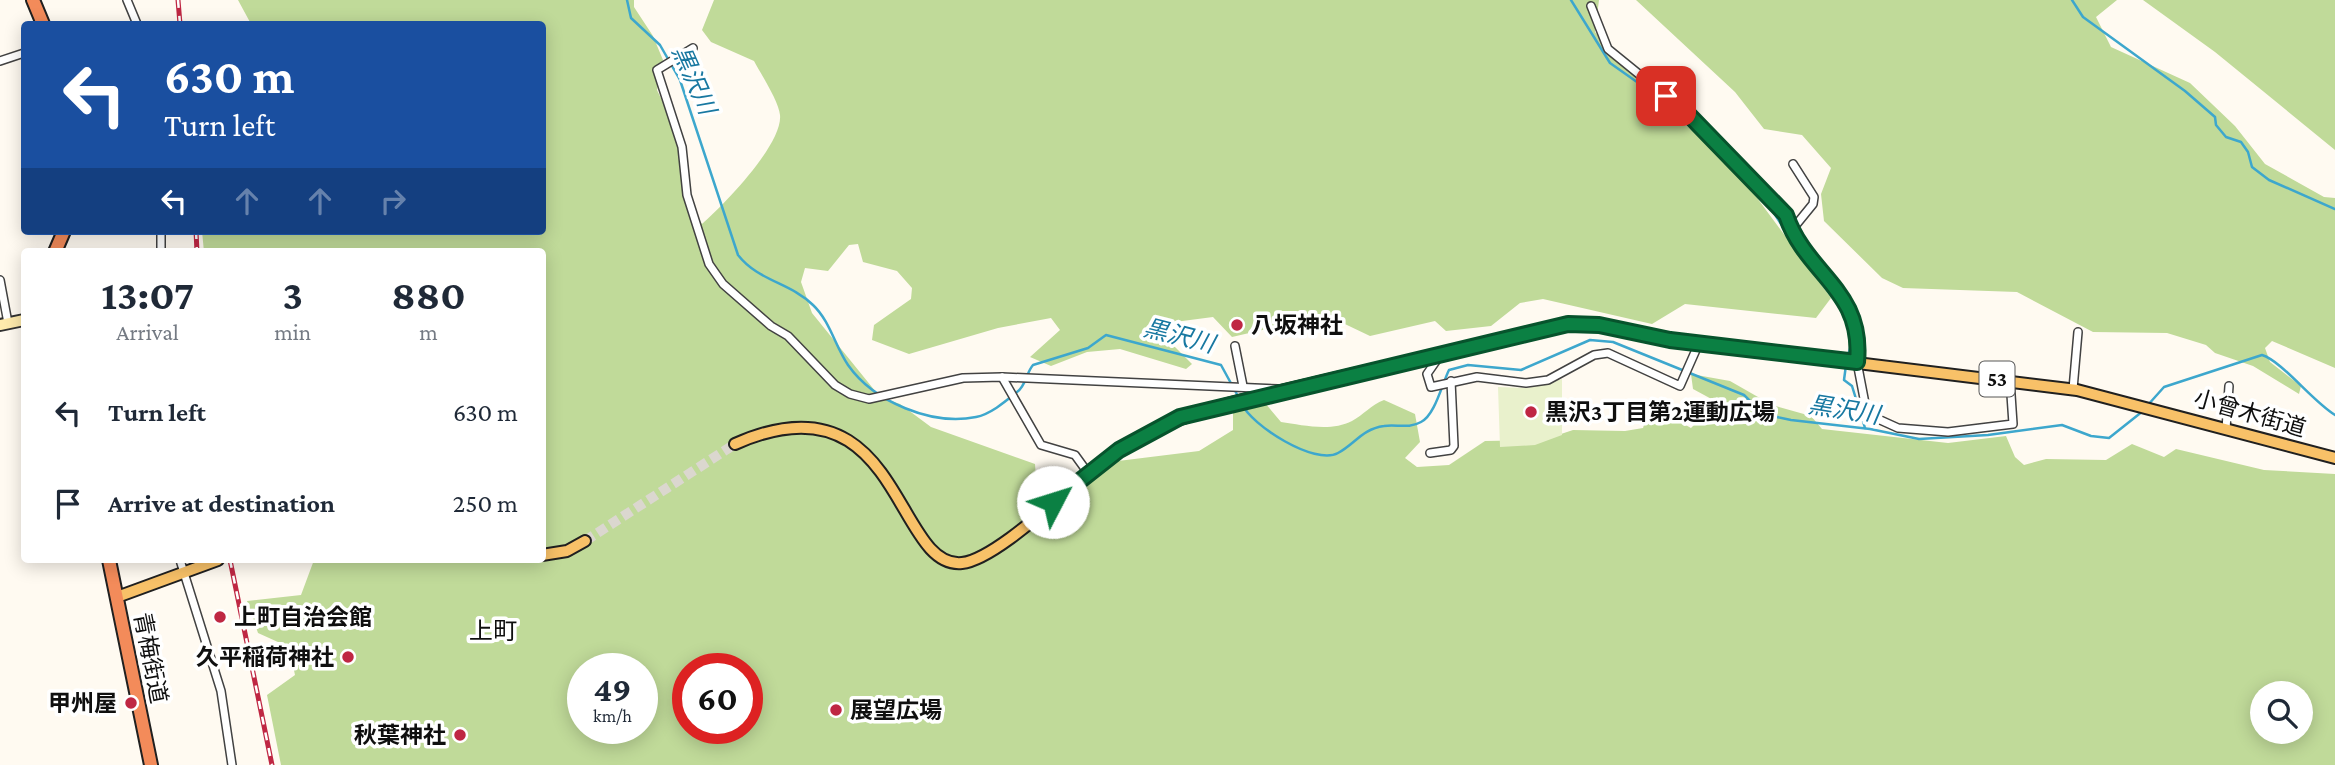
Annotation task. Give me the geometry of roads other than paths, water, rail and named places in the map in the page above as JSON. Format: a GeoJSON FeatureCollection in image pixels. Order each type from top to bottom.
{"type":"FeatureCollection","features":[{"type":"Feature","properties":{"kind":"highway"},"geometry":{"type":"LineString","coordinates":[[33,0],[42,21]]}},
{"type":"Feature","properties":{"kind":"highway","name":"青梅街道"},"geometry":{"type":"LineString","coordinates":[[110,563],[150,765]]}},
{"type":"Feature","properties":{"kind":"main road","name":"53"},"geometry":{"type":"LineString","coordinates":[[735,444],[766,430],[793,427],[819,430],[854,444],[885,474],[927,548],[948,562],[962,563],[995,547],[1088,474],[1154,429],[1180,417],[1442,352],[1568,324],[1599,325],[1699,343],[2073,389]]}},
{"type":"Feature","properties":{"kind":"main road","name":"小曾木街道"},"geometry":{"type":"LineString","coordinates":[[2073,389],[2335,458]]}},
{"type":"Feature","properties":{"kind":"main road"},"geometry":{"type":"LineString","coordinates":[[546,554],[567,551],[585,541]]}},
{"type":"Feature","properties":{"kind":"main road"},"geometry":{"type":"LineString","coordinates":[[117,597],[210,563]]}},
{"type":"Feature","properties":{"kind":"street"},"geometry":{"type":"LineString","coordinates":[[127,0],[136,21]]}},
{"type":"Feature","properties":{"kind":"street"},"geometry":{"type":"LineString","coordinates":[[1591,6],[1608,49],[1688,114],[1767,194],[1786,215],[1791,231],[1848,304],[1858,346],[1855,362],[1867,414],[1898,428],[1948,432],[2012,424],[2010,380]]}},
{"type":"Feature","properties":{"kind":"street"},"geometry":{"type":"LineString","coordinates":[[693,48],[657,70],[682,147],[687,195],[709,264],[723,284],[771,326],[788,336],[835,385],[850,394],[876,397],[963,378],[1002,377],[1227,385],[1288,390]]}},
{"type":"Feature","properties":{"kind":"street"},"geometry":{"type":"LineString","coordinates":[[0,61],[21,54]]}},
{"type":"Feature","properties":{"kind":"street"},"geometry":{"type":"LineString","coordinates":[[1791,231],[1813,204],[1814,197],[1793,163]]}},
{"type":"Feature","properties":{"kind":"street"},"geometry":{"type":"LineString","coordinates":[[0,280],[4,324]]}},
{"type":"Feature","properties":{"kind":"street"},"geometry":{"type":"LineString","coordinates":[[2073,389],[2078,332]]}},
{"type":"Feature","properties":{"kind":"street"},"geometry":{"type":"LineString","coordinates":[[1442,352],[1427,374],[1431,387],[1477,377],[1536,382],[1556,377],[1594,355],[1608,353],[1680,386],[1699,343]]}},
{"type":"Feature","properties":{"kind":"street"},"geometry":{"type":"LineString","coordinates":[[1235,346],[1240,386]]}},
{"type":"Feature","properties":{"kind":"street"},"geometry":{"type":"LineString","coordinates":[[1002,377],[1041,445],[1075,456],[1088,474]]}},
{"type":"Feature","properties":{"kind":"street"},"geometry":{"type":"LineString","coordinates":[[1430,453],[1451,450],[1454,446],[1450,382]]}},
{"type":"Feature","properties":{"kind":"street"},"geometry":{"type":"LineString","coordinates":[[2227,429],[2229,386]]}},
{"type":"Feature","properties":{"kind":"street"},"geometry":{"type":"LineString","coordinates":[[181,563],[221,691],[232,765]]}},
{"type":"Feature","properties":{"kind":"waterway","name":"黒沢川"},"geometry":{"type":"LineString","coordinates":[[627,0],[631,18],[660,45],[680,80],[738,255],[755,271],[795,292],[813,305],[824,318],[848,365],[859,378],[888,400],[905,408],[941,418],[976,417],[993,410],[1020,389],[1033,365],[1088,348],[1106,335],[1221,365],[1239,398]]}},
{"type":"Feature","properties":{"kind":"waterway"},"geometry":{"type":"LineString","coordinates":[[1571,0],[1610,63],[1671,106],[1767,202],[1817,272]]}},
{"type":"Feature","properties":{"kind":"waterway"},"geometry":{"type":"LineString","coordinates":[[2072,0],[2083,17],[2185,91],[2215,117],[2216,125],[2226,137],[2241,142],[2248,152],[2252,167],[2269,180],[2335,209]]}},
{"type":"Feature","properties":{"kind":"waterway"},"geometry":{"type":"LineString","coordinates":[[1839,299],[1847,311]]}},
{"type":"Feature","properties":{"kind":"waterway"},"geometry":{"type":"LineString","coordinates":[[1847,359],[1852,341],[1849,324]]}},
{"type":"Feature","properties":{"kind":"waterway","name":"黒沢川"},"geometry":{"type":"LineString","coordinates":[[1242,404],[1258,422],[1285,441],[1315,454],[1328,455],[1338,453],[1364,433],[1376,428],[1421,422],[1434,406],[1449,370],[1468,365],[1521,370],[1590,340],[1613,342],[1744,395],[1763,414],[1870,429],[1919,439],[1988,435],[2062,425],[2091,436],[2109,438],[2143,411]]}},
{"type":"Feature","properties":{"kind":"waterway","name":"黒沢川"},"geometry":{"type":"LineString","coordinates":[[2147,406],[2164,387],[2262,355],[2279,365],[2335,415]]}},
{"type":"Feature","properties":{"kind":"waterway"},"geometry":{"type":"LineString","coordinates":[[1846,365],[1844,380],[1852,386],[1865,428]]}},
{"type":"Feature","properties":{"kind":"tunnel"},"geometry":{"type":"LineString","coordinates":[[585,541],[735,444]]}},
{"type":"Feature","properties":{"kind":"railway"},"geometry":{"type":"LineString","coordinates":[[178,0],[180,21]]}},
{"type":"Feature","properties":{"kind":"railway"},"geometry":{"type":"LineString","coordinates":[[196,235],[197,248]]}},
{"type":"Feature","properties":{"kind":"railway"},"geometry":{"type":"LineString","coordinates":[[231,563],[272,765]]}},
{"type":"Feature","properties":{"kind":"place","name":"八坂神社"},"geometry":{"type":"Point","coordinates":[1237,325]}},
{"type":"Feature","properties":{"kind":"place","name":"黒沢3丁目第2運動広場"},"geometry":{"type":"Point","coordinates":[1531,412]}},
{"type":"Feature","properties":{"kind":"place","name":"上町自治会館"},"geometry":{"type":"Point","coordinates":[220,617]}},
{"type":"Feature","properties":{"kind":"place","name":"久平稲荷神社"},"geometry":{"type":"Point","coordinates":[348,657]}},
{"type":"Feature","properties":{"kind":"place","name":"甲州屋"},"geometry":{"type":"Point","coordinates":[131,703]}},
{"type":"Feature","properties":{"kind":"place","name":"展望広場"},"geometry":{"type":"Point","coordinates":[836,710]}},
{"type":"Feature","properties":{"kind":"place","name":"秋葉神社"},"geometry":{"type":"Point","coordinates":[460,735]}},
{"type":"Feature","properties":{"kind":"district","name":"上町"},"geometry":{"type":"Point","coordinates":[493,631]}}]}
